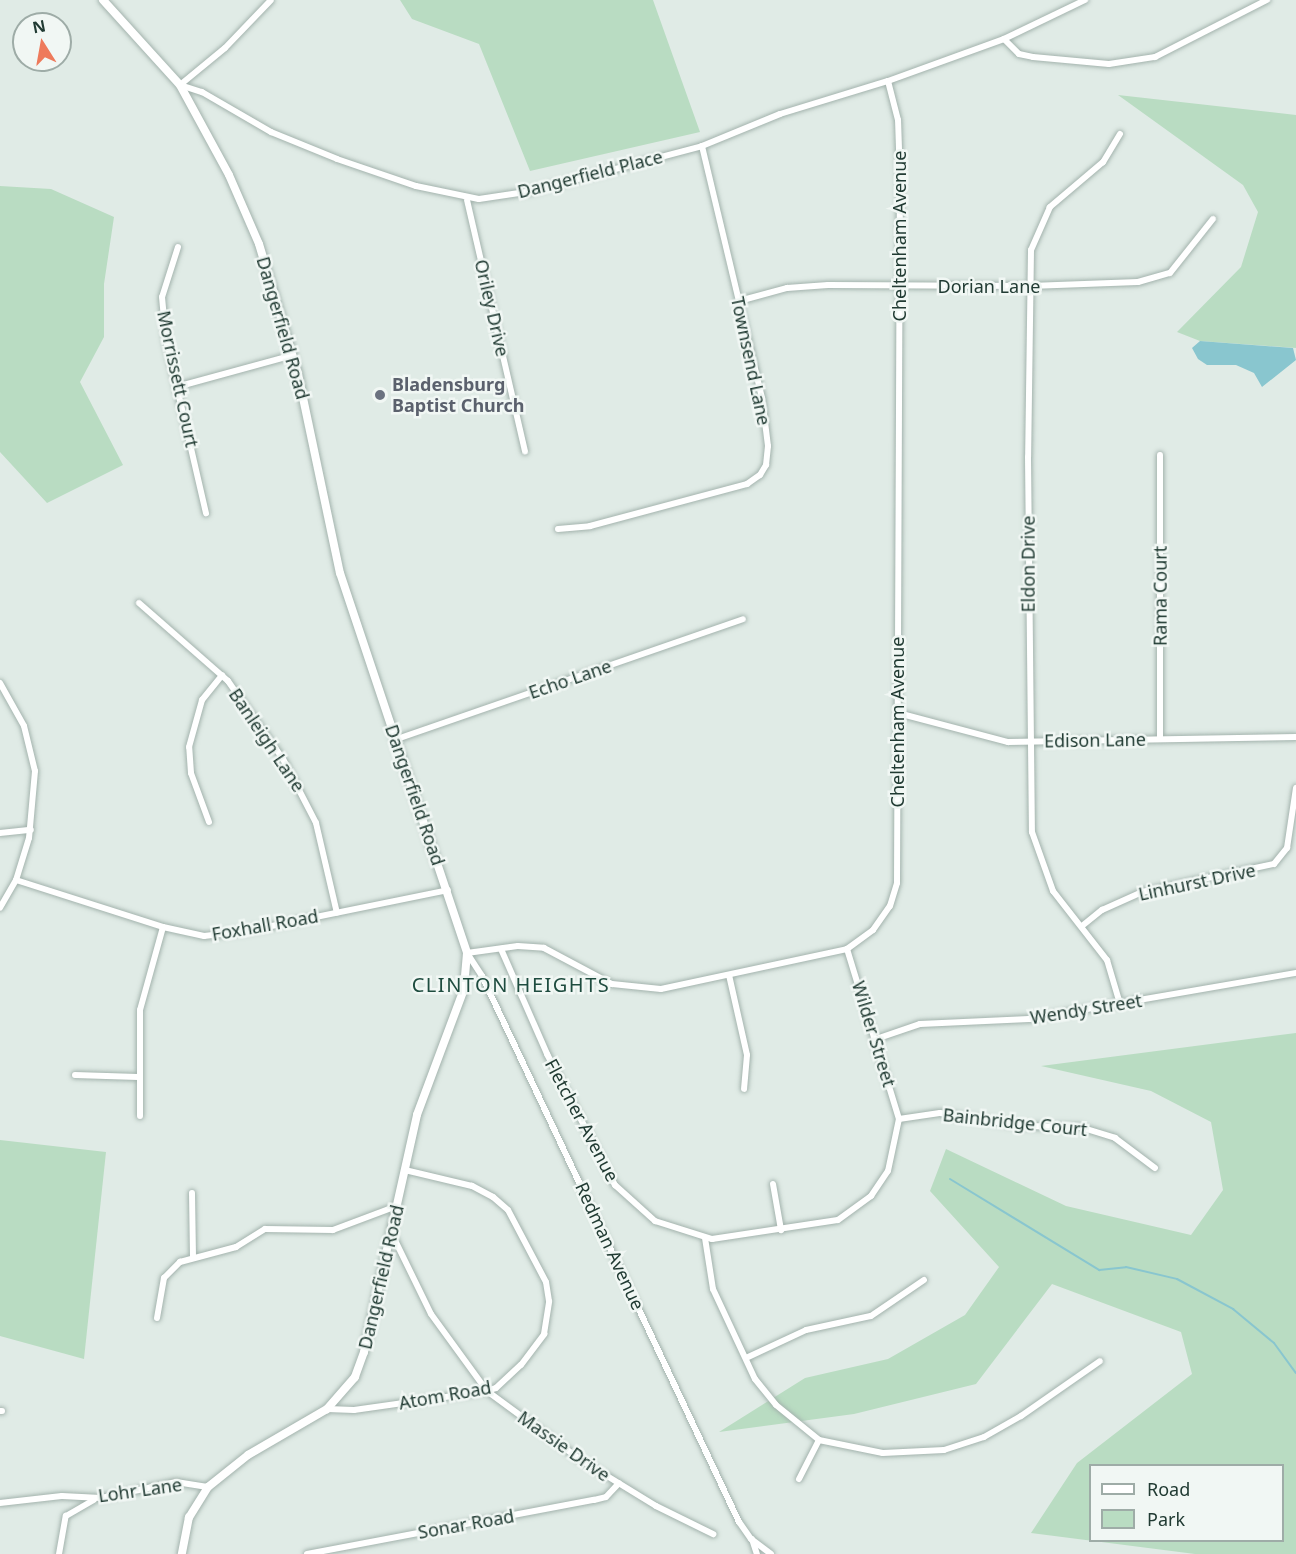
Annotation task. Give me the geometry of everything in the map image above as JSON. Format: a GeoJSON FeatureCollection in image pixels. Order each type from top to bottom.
{"type":"FeatureCollection","features":[{"type":"Feature","properties":{"kind":"street","name":"Dangerfield Road"},"geometry":{"type":"LineString","coordinates":[[103,0],[180,85],[245,211],[293,355],[340,573],[448,890],[467,953],[464,990],[421,1101],[360,1366],[347,1389],[327,1409],[248,1455],[208,1487],[189,1517],[183,1554]]}},
{"type":"Feature","properties":{"kind":"street"},"geometry":{"type":"LineString","coordinates":[[180,85],[225,48],[271,0]]}},
{"type":"Feature","properties":{"kind":"street","name":"Dangerfield Place"},"geometry":{"type":"LineString","coordinates":[[180,85],[202,92],[271,132],[337,159],[467,200],[532,191],[702,146],[780,114],[888,81],[1004,39],[1085,0]]}},
{"type":"Feature","properties":{"kind":"street"},"geometry":{"type":"LineString","coordinates":[[1004,39],[1026,56],[1126,64],[1164,53],[1267,0]]}},
{"type":"Feature","properties":{"kind":"street","name":"Cheltenham Avenue"},"geometry":{"type":"LineString","coordinates":[[467,953],[528,946],[553,950],[594,976],[632,989],[661,989],[848,949],[873,930],[895,893],[898,713],[898,126],[888,81]]}},
{"type":"Feature","properties":{"kind":"street","name":"Eldon Drive"},"geometry":{"type":"LineString","coordinates":[[1120,134],[1104,162],[1050,207],[1031,250],[1029,741],[1030,822],[1036,849],[1053,891],[1107,960],[1120,1004]]}},
{"type":"Feature","properties":{"kind":"street","name":"Townsend Lane"},"geometry":{"type":"LineString","coordinates":[[558,529],[590,526],[747,484],[760,475],[768,453],[766,421],[702,146]]}},
{"type":"Feature","properties":{"kind":"street","name":"Oriley Drive"},"geometry":{"type":"LineString","coordinates":[[467,200],[525,451]]}},
{"type":"Feature","properties":{"kind":"street","name":"Dorian Lane"},"geometry":{"type":"LineString","coordinates":[[739,300],[803,286],[1030,286],[1138,282],[1170,273],[1213,219]]}},
{"type":"Feature","properties":{"kind":"street","name":"Morrissett Court"},"geometry":{"type":"LineString","coordinates":[[178,248],[162,297],[166,340],[180,386],[206,513]]}},
{"type":"Feature","properties":{"kind":"street"},"geometry":{"type":"LineString","coordinates":[[180,386],[293,355]]}},
{"type":"Feature","properties":{"kind":"street","name":"Rama Court"},"geometry":{"type":"LineString","coordinates":[[1160,454],[1160,738]]}},
{"type":"Feature","properties":{"kind":"street","name":"Banleigh Lane"},"geometry":{"type":"LineString","coordinates":[[139,603],[222,675],[304,793],[319,830],[337,913]]}},
{"type":"Feature","properties":{"kind":"street","name":"Echo Lane"},"geometry":{"type":"LineString","coordinates":[[397,739],[744,619]]}},
{"type":"Feature","properties":{"kind":"street"},"geometry":{"type":"LineString","coordinates":[[209,822],[192,773],[189,747],[202,700],[222,675]]}},
{"type":"Feature","properties":{"kind":"street"},"geometry":{"type":"LineString","coordinates":[[0,683],[24,726],[35,771],[31,830],[16,880],[0,908]]}},
{"type":"Feature","properties":{"kind":"street"},"geometry":{"type":"LineString","coordinates":[[0,700],[7,695]]}},
{"type":"Feature","properties":{"kind":"street","name":"Edison Lane"},"geometry":{"type":"LineString","coordinates":[[898,713],[992,739],[1029,741],[1296,737]]}},
{"type":"Feature","properties":{"kind":"street","name":"Linhurst Drive"},"geometry":{"type":"LineString","coordinates":[[1082,926],[1102,910],[1142,892],[1274,864],[1289,840],[1296,788]]}},
{"type":"Feature","properties":{"kind":"street"},"geometry":{"type":"LineString","coordinates":[[0,833],[31,830]]}},
{"type":"Feature","properties":{"kind":"street","name":"Foxhall Road"},"geometry":{"type":"LineString","coordinates":[[16,880],[163,927],[216,936],[448,890]]}},
{"type":"Feature","properties":{"kind":"street"},"geometry":{"type":"LineString","coordinates":[[140,1116],[138,1077],[140,1010],[163,927]]}},
{"type":"Feature","properties":{"kind":"street","name":"Wilder Street"},"geometry":{"type":"LineString","coordinates":[[848,949],[899,1119]]}},
{"type":"Feature","properties":{"kind":"street","name":"Fletcher Avenue"},"geometry":{"type":"LineString","coordinates":[[501,950],[547,1054],[615,1185],[655,1221],[705,1238],[781,1230],[838,1220],[871,1196],[893,1160],[899,1119]]}},
{"type":"Feature","properties":{"kind":"street","name":"Redman Avenue"},"geometry":{"type":"LineString","coordinates":[[467,953],[482,976],[739,1522],[751,1539]]}},
{"type":"Feature","properties":{"kind":"street","name":"Wendy Street"},"geometry":{"type":"LineString","coordinates":[[876,1039],[920,1024],[1029,1019],[1296,973]]}},
{"type":"Feature","properties":{"kind":"street"},"geometry":{"type":"LineString","coordinates":[[729,975],[747,1055],[744,1089]]}},
{"type":"Feature","properties":{"kind":"street"},"geometry":{"type":"LineString","coordinates":[[75,1075],[138,1077]]}},
{"type":"Feature","properties":{"kind":"street","name":"Bainbridge Court"},"geometry":{"type":"LineString","coordinates":[[899,1119],[940,1113],[1023,1126],[1080,1127],[1115,1138],[1155,1168]]}},
{"type":"Feature","properties":{"kind":"street","name":"Atom Road"},"geometry":{"type":"LineString","coordinates":[[327,1409],[354,1410],[487,1391],[521,1365],[544,1334],[549,1301],[546,1282],[502,1203],[472,1186],[405,1170]]}},
{"type":"Feature","properties":{"kind":"street"},"geometry":{"type":"LineString","coordinates":[[773,1184],[781,1230]]}},
{"type":"Feature","properties":{"kind":"street"},"geometry":{"type":"LineString","coordinates":[[192,1193],[193,1258]]}},
{"type":"Feature","properties":{"kind":"street"},"geometry":{"type":"LineString","coordinates":[[157,1318],[160,1288],[167,1272],[193,1258],[236,1247],[265,1229],[333,1230],[397,1206]]}},
{"type":"Feature","properties":{"kind":"street","name":"Massie Drive"},"geometry":{"type":"LineString","coordinates":[[391,1232],[431,1314],[487,1391],[619,1483],[713,1534]]}},
{"type":"Feature","properties":{"kind":"street"},"geometry":{"type":"LineString","coordinates":[[705,1238],[713,1289],[756,1379],[776,1405],[819,1440],[883,1453],[944,1450],[984,1437],[1021,1416],[1100,1361]]}},
{"type":"Feature","properties":{"kind":"street"},"geometry":{"type":"LineString","coordinates":[[746,1358],[806,1330],[871,1316],[924,1280]]}},
{"type":"Feature","properties":{"kind":"street"},"geometry":{"type":"LineString","coordinates":[[799,1479],[819,1440]]}},
{"type":"Feature","properties":{"kind":"street","name":"Lohr Lane"},"geometry":{"type":"LineString","coordinates":[[0,1503],[62,1496],[100,1498],[176,1482],[208,1487]]}},
{"type":"Feature","properties":{"kind":"street","name":"Sonar Road"},"geometry":{"type":"LineString","coordinates":[[307,1554],[594,1500],[606,1497],[619,1483]]}},
{"type":"Feature","properties":{"kind":"street"},"geometry":{"type":"LineString","coordinates":[[59,1554],[66,1516],[79,1506],[100,1498]]}},
{"type":"Feature","properties":{"kind":"street"},"geometry":{"type":"LineString","coordinates":[[751,1539],[757,1554]]}},
{"type":"Feature","properties":{"kind":"street"},"geometry":{"type":"LineString","coordinates":[[751,1539],[771,1554]]}},
{"type":"Feature","properties":{"kind":"green space"},"geometry":{"type":"Polygon","coordinates":[[[400,0],[653,0],[700,132],[530,171],[479,44],[412,19],[400,0]]]}},
{"type":"Feature","properties":{"kind":"green space"},"geometry":{"type":"Polygon","coordinates":[[[1118,95],[1296,115],[1296,348],[1200,341],[1177,332],[1241,267],[1258,212],[1243,185],[1118,95]]]}},
{"type":"Feature","properties":{"kind":"green space"},"geometry":{"type":"Polygon","coordinates":[[[0,186],[51,189],[114,217],[104,284],[104,337],[80,382],[123,465],[47,503],[0,452],[0,186]]]}},
{"type":"Feature","properties":{"kind":"green space"},"geometry":{"type":"Polygon","coordinates":[[[1296,1033],[1296,1554],[1195,1554],[1101,1542],[1284,1542],[1284,1464],[1089,1464],[1089,1540],[1031,1533],[1077,1463],[1192,1374],[1181,1332],[1052,1284],[976,1384],[854,1414],[719,1432],[805,1378],[888,1359],[965,1315],[999,1267],[930,1191],[946,1149],[1066,1206],[1191,1235],[1223,1190],[1211,1122],[1151,1091],[1041,1066],[1296,1033]]]}},
{"type":"Feature","properties":{"kind":"green space"},"geometry":{"type":"Polygon","coordinates":[[[0,1140],[106,1152],[84,1359],[0,1336],[0,1140]]]}},
{"type":"Feature","properties":{"kind":"water"},"geometry":{"type":"Polygon","coordinates":[[[1200,341],[1293,348],[1296,360],[1262,387],[1254,373],[1236,365],[1207,365],[1198,359],[1192,348],[1200,341]]]}},
{"type":"Feature","properties":{"kind":"waterway"},"geometry":{"type":"LineString","coordinates":[[950,1179],[1099,1270],[1126,1267],[1177,1279],[1233,1309],[1274,1343],[1296,1373]]}},
{"type":"Feature","properties":{"kind":"place","name":"Bladensburg Baptist Church"},"geometry":{"type":"Point","coordinates":[380,395]}},
{"type":"Feature","properties":{"kind":"district","name":"CLINTON HEIGHTS"},"geometry":{"type":"Point","coordinates":[511,984]}}]}
